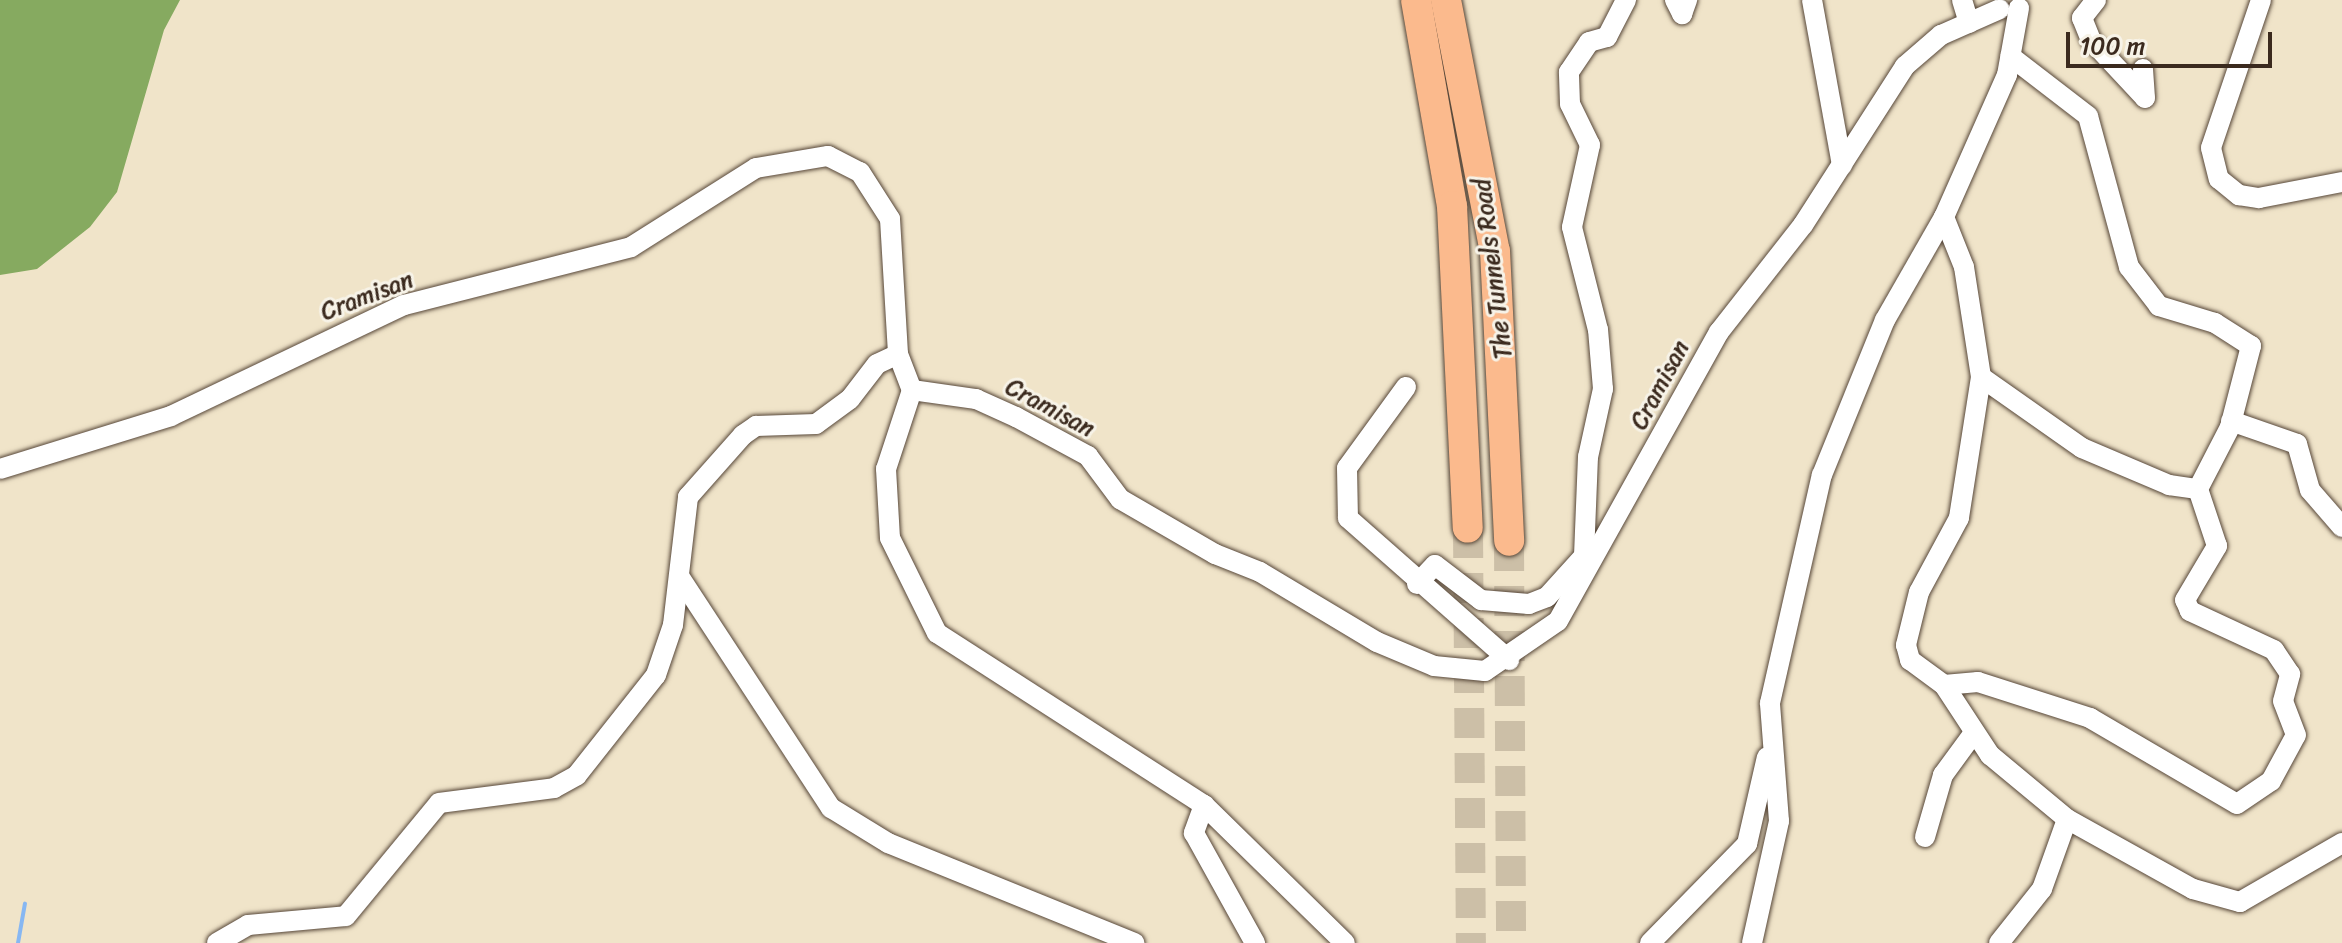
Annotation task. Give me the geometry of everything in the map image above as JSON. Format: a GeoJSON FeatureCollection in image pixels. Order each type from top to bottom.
{"type":"FeatureCollection","features":[{"type":"Feature","properties":{"kind":"highway","name":"The Tunnels Road"},"geometry":{"type":"LineString","coordinates":[[1416,0],[1453,222],[1468,528]]}},
{"type":"Feature","properties":{"kind":"highway","name":"The Tunnels Road"},"geometry":{"type":"LineString","coordinates":[[1446,0],[1495,251],[1509,541]]}},
{"type":"Feature","properties":{"kind":"street"},"geometry":{"type":"LineString","coordinates":[[1417,584],[1435,565],[1481,600],[1529,604],[1547,597],[1584,556],[1588,457],[1603,389],[1598,330],[1572,227],[1590,145],[1570,104],[1569,72],[1589,42],[1607,37],[1626,0]]}},
{"type":"Feature","properties":{"kind":"street"},"geometry":{"type":"LineString","coordinates":[[1675,0],[1682,14],[1687,0]]}},
{"type":"Feature","properties":{"kind":"street"},"geometry":{"type":"LineString","coordinates":[[1812,0],[1842,165]]}},
{"type":"Feature","properties":{"kind":"street"},"geometry":{"type":"LineString","coordinates":[[1944,685],[1978,682],[2090,718],[2237,804],[2271,781],[2296,735],[2283,701],[2290,674],[2274,650],[2190,611],[2185,600],[2217,546],[2198,489],[2231,421],[2251,346],[2215,323],[2159,306],[2129,267],[2088,116],[2004,25],[1962,0]]}},
{"type":"Feature","properties":{"kind":"street"},"geometry":{"type":"LineString","coordinates":[[2096,0],[2082,18],[2091,40],[2145,98],[2143,69]]}},
{"type":"Feature","properties":{"kind":"street"},"geometry":{"type":"LineString","coordinates":[[2261,0],[2211,148],[2219,179],[2239,195],[2259,198],[2342,182]]}},
{"type":"Feature","properties":{"kind":"street"},"geometry":{"type":"LineString","coordinates":[[1752,943],[1779,821],[1770,703],[1822,475],[1885,320],[1944,217],[2004,25]]}},
{"type":"Feature","properties":{"kind":"street","name":"Cramisan"},"geometry":{"type":"LineString","coordinates":[[0,469],[171,416],[404,305],[631,247],[784,158],[828,156],[860,172],[890,219],[898,354],[912,390],[976,399],[1055,436],[1088,456],[1120,499],[1377,642],[1465,674],[1509,660],[1558,621],[1592,571],[1719,332],[1842,165],[1905,66],[2004,25]]}},
{"type":"Feature","properties":{"kind":"street"},"geometry":{"type":"LineString","coordinates":[[1944,217],[1964,267],[1981,377],[1959,518],[1919,592],[1906,645],[1910,660],[1944,685],[1973,734],[2067,819],[2193,889],[2240,902],[2342,843]]}},
{"type":"Feature","properties":{"kind":"street"},"geometry":{"type":"LineString","coordinates":[[217,943],[248,925],[346,916],[439,803],[554,788],[577,775],[656,675],[681,579],[682,507],[725,452],[756,426],[816,424],[850,399],[877,364],[898,354]]}},
{"type":"Feature","properties":{"kind":"street"},"geometry":{"type":"LineString","coordinates":[[1981,377],[2082,448],[2169,485],[2198,489]]}},
{"type":"Feature","properties":{"kind":"street"},"geometry":{"type":"LineString","coordinates":[[1406,387],[1355,450],[1343,501],[1362,535],[1509,660]]}},
{"type":"Feature","properties":{"kind":"street"},"geometry":{"type":"LineString","coordinates":[[912,390],[886,469],[890,538],[937,633],[1204,805],[1345,943]]}},
{"type":"Feature","properties":{"kind":"street"},"geometry":{"type":"LineString","coordinates":[[2231,421],[2297,444],[2310,490],[2342,527]]}},
{"type":"Feature","properties":{"kind":"street"},"geometry":{"type":"LineString","coordinates":[[681,579],[831,808],[888,843],[1134,943]]}},
{"type":"Feature","properties":{"kind":"street"},"geometry":{"type":"LineString","coordinates":[[1925,837],[1943,775],[1973,734]]}},
{"type":"Feature","properties":{"kind":"street"},"geometry":{"type":"LineString","coordinates":[[1650,943],[1747,844],[1771,741]]}},
{"type":"Feature","properties":{"kind":"street"},"geometry":{"type":"LineString","coordinates":[[1204,805],[1194,833],[1255,943]]}},
{"type":"Feature","properties":{"kind":"street"},"geometry":{"type":"LineString","coordinates":[[1999,943],[2042,889],[2067,819]]}},
{"type":"Feature","properties":{"kind":"green space"},"geometry":{"type":"Polygon","coordinates":[[[0,0],[180,0],[164,30],[117,192],[90,227],[37,269],[0,275],[0,0]]]}},
{"type":"Feature","properties":{"kind":"waterway"},"geometry":{"type":"LineString","coordinates":[[18,943],[25,904]]}},
{"type":"Feature","properties":{"kind":"tunnel"},"geometry":{"type":"LineString","coordinates":[[1468,528],[1471,943]]}},
{"type":"Feature","properties":{"kind":"tunnel"},"geometry":{"type":"LineString","coordinates":[[1509,541],[1511,943]]}}]}
